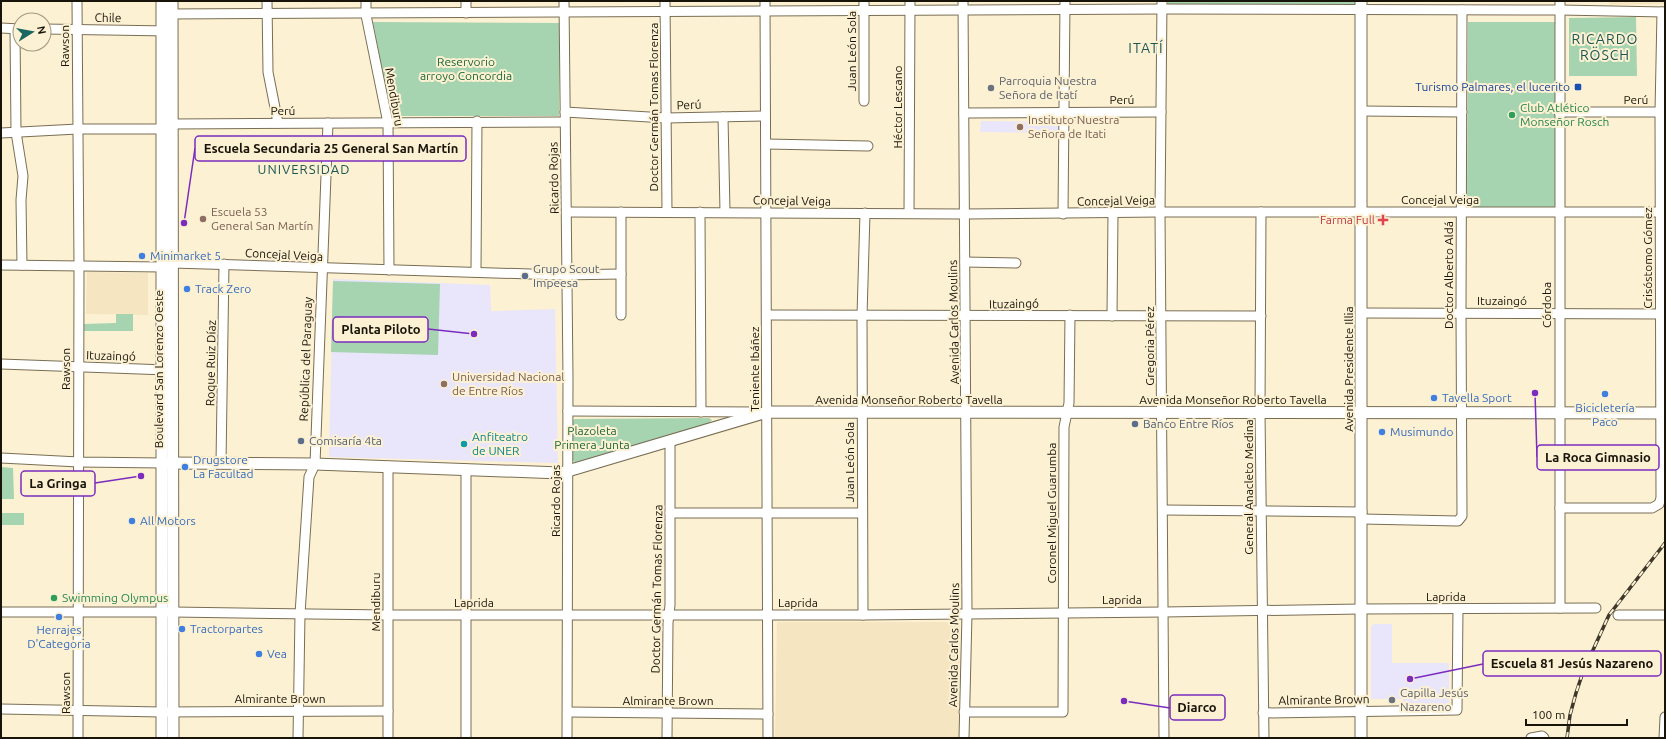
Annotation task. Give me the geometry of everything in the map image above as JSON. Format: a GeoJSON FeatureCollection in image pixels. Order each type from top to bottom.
{"type":"FeatureCollection","features":[{"type":"Feature","properties":{"kind":"main road","name":"Boulevard San Lorenzo Oeste"},"geometry":{"type":"LineString","coordinates":[[162,1],[167,14],[172,124],[167,265],[167,712],[162,738]]}},
{"type":"Feature","properties":{"kind":"main road","name":"Boulevard San Lorenzo Oeste"},"geometry":{"type":"LineString","coordinates":[[167,14],[172,1]]}},
{"type":"Feature","properties":{"kind":"main road","name":"Avenida Presidente Illia"},"geometry":{"type":"LineString","coordinates":[[1361,5],[1361,738]]}},
{"type":"Feature","properties":{"kind":"main road","name":"Boulevard San Lorenzo Oeste"},"geometry":{"type":"LineString","coordinates":[[167,31],[161,129],[167,265]]}},
{"type":"Feature","properties":{"kind":"main road","name":"Avenida Monseñor Roberto Tavella"},"geometry":{"type":"LineString","coordinates":[[168,463],[388,466],[547,474],[568,471],[767,412],[967,414],[1162,412],[1663,412]]}},
{"type":"Feature","properties":{"kind":"main road","name":"Boulevard San Lorenzo Oeste"},"geometry":{"type":"LineString","coordinates":[[167,712],[172,738]]}},
{"type":"Feature","properties":{"kind":"street","name":"Rawson"},"geometry":{"type":"LineString","coordinates":[[77,1],[79,266],[78,738]]}},
{"type":"Feature","properties":{"kind":"street"},"geometry":{"type":"LineString","coordinates":[[267,1],[268,72],[278,123]]}},
{"type":"Feature","properties":{"kind":"street","name":"Mendiburu"},"geometry":{"type":"LineString","coordinates":[[366,1],[366,14],[388,123],[389,270]]}},
{"type":"Feature","properties":{"kind":"street"},"geometry":{"type":"LineString","coordinates":[[466,1],[466,13]]}},
{"type":"Feature","properties":{"kind":"street","name":"Ricardo Rojas"},"geometry":{"type":"LineString","coordinates":[[564,1],[568,411],[567,738]]}},
{"type":"Feature","properties":{"kind":"street","name":"Doctor Germán Tomas Florenza"},"geometry":{"type":"LineString","coordinates":[[665,1],[667,212]]}},
{"type":"Feature","properties":{"kind":"street","name":"Teniente Ibáñez"},"geometry":{"type":"LineString","coordinates":[[765,1],[768,738]]}},
{"type":"Feature","properties":{"kind":"street","name":"Juan León Sola"},"geometry":{"type":"LineString","coordinates":[[864,1],[864,101]]}},
{"type":"Feature","properties":{"kind":"street","name":"Héctor Lescano"},"geometry":{"type":"LineString","coordinates":[[909,214],[910,1]]}},
{"type":"Feature","properties":{"kind":"street","name":"Avenida Carlos Moulins"},"geometry":{"type":"LineString","coordinates":[[963,1],[967,414],[967,614],[964,738]]}},
{"type":"Feature","properties":{"kind":"street"},"geometry":{"type":"LineString","coordinates":[[167,14],[267,15],[564,12],[910,12],[1065,6],[1162,5],[1361,5],[1462,10],[1560,6],[1664,12]]}},
{"type":"Feature","properties":{"kind":"street","name":"Gregoria Pérez"},"geometry":{"type":"LineString","coordinates":[[1162,5],[1160,212],[1162,316],[1164,738]]}},
{"type":"Feature","properties":{"kind":"street"},"geometry":{"type":"LineString","coordinates":[[1063,214],[1065,6]]}},
{"type":"Feature","properties":{"kind":"street","name":"Córdoba"},"geometry":{"type":"LineString","coordinates":[[1560,6],[1560,608]]}},
{"type":"Feature","properties":{"kind":"street","name":"Doctor Alberto Aldá"},"geometry":{"type":"LineString","coordinates":[[1362,515],[1458,521],[1462,516],[1462,10]]}},
{"type":"Feature","properties":{"kind":"street","name":"Crisóstomo Gómez"},"geometry":{"type":"LineString","coordinates":[[1560,508],[1652,508],[1659,504],[1661,498],[1663,412],[1662,112],[1664,12]]}},
{"type":"Feature","properties":{"kind":"street"},"geometry":{"type":"LineString","coordinates":[[1,28],[12,29]]}},
{"type":"Feature","properties":{"kind":"street","name":"Chile"},"geometry":{"type":"LineString","coordinates":[[52,29],[167,31]]}},
{"type":"Feature","properties":{"kind":"street"},"geometry":{"type":"LineString","coordinates":[[18,52],[16,132],[23,176],[21,200],[22,265]]}},
{"type":"Feature","properties":{"kind":"street"},"geometry":{"type":"LineString","coordinates":[[1362,111],[1462,112]]}},
{"type":"Feature","properties":{"kind":"street","name":"Perú"},"geometry":{"type":"LineString","coordinates":[[964,112],[1161,112]]}},
{"type":"Feature","properties":{"kind":"street","name":"Perú"},"geometry":{"type":"LineString","coordinates":[[1560,112],[1662,112]]}},
{"type":"Feature","properties":{"kind":"street"},"geometry":{"type":"LineString","coordinates":[[723,116],[725,212]]}},
{"type":"Feature","properties":{"kind":"street","name":"Perú"},"geometry":{"type":"LineString","coordinates":[[1,133],[78,129],[161,129],[172,124],[388,123],[565,117],[666,118],[765,116]]}},
{"type":"Feature","properties":{"kind":"street"},"geometry":{"type":"LineString","coordinates":[[476,272],[477,121]]}},
{"type":"Feature","properties":{"kind":"street","name":"República del Paraguay"},"geometry":{"type":"LineString","coordinates":[[298,738],[300,614],[309,477],[315,464],[328,123]]}},
{"type":"Feature","properties":{"kind":"street"},"geometry":{"type":"LineString","coordinates":[[766,144],[868,146]]}},
{"type":"Feature","properties":{"kind":"street","name":"Concejal Veiga"},"geometry":{"type":"LineString","coordinates":[[567,212],[1063,214],[1160,212],[1662,212]]}},
{"type":"Feature","properties":{"kind":"street"},"geometry":{"type":"LineString","coordinates":[[621,212],[621,315]]}},
{"type":"Feature","properties":{"kind":"street"},"geometry":{"type":"LineString","coordinates":[[700,212],[701,412]]}},
{"type":"Feature","properties":{"kind":"street","name":"General Anacleto Medina"},"geometry":{"type":"LineString","coordinates":[[1261,212],[1260,412],[1264,738]]}},
{"type":"Feature","properties":{"kind":"street","name":"Juan León Sola"},"geometry":{"type":"LineString","coordinates":[[863,615],[862,316],[865,213]]}},
{"type":"Feature","properties":{"kind":"street"},"geometry":{"type":"LineString","coordinates":[[1112,316],[1113,213]]}},
{"type":"Feature","properties":{"kind":"street"},"geometry":{"type":"LineString","coordinates":[[965,262],[1016,263]]}},
{"type":"Feature","properties":{"kind":"street","name":"Concejal Veiga"},"geometry":{"type":"LineString","coordinates":[[1,265],[79,266],[224,264],[567,275],[621,274]]}},
{"type":"Feature","properties":{"kind":"street","name":"Roque Ruiz Díaz"},"geometry":{"type":"LineString","coordinates":[[221,463],[224,264]]}},
{"type":"Feature","properties":{"kind":"street","name":"Ituzaingó"},"geometry":{"type":"LineString","coordinates":[[1362,313],[1662,314]]}},
{"type":"Feature","properties":{"kind":"street","name":"Ituzaingó"},"geometry":{"type":"LineString","coordinates":[[767,315],[1261,316]]}},
{"type":"Feature","properties":{"kind":"street","name":"Coronel Miguel Guarumba"},"geometry":{"type":"LineString","coordinates":[[964,712],[1063,712],[1064,427],[1070,403],[1070,315]]}},
{"type":"Feature","properties":{"kind":"street","name":"Ituzaingó"},"geometry":{"type":"LineString","coordinates":[[1,364],[167,370]]}},
{"type":"Feature","properties":{"kind":"street"},"geometry":{"type":"LineString","coordinates":[[568,411],[767,412]]}},
{"type":"Feature","properties":{"kind":"street","name":"Doctor Germán Tomas Florenza"},"geometry":{"type":"LineString","coordinates":[[667,738],[670,441]]}},
{"type":"Feature","properties":{"kind":"street"},"geometry":{"type":"LineString","coordinates":[[1,458],[79,462],[168,463]]}},
{"type":"Feature","properties":{"kind":"street","name":"Mendiburu"},"geometry":{"type":"LineString","coordinates":[[388,466],[388,738]]}},
{"type":"Feature","properties":{"kind":"street"},"geometry":{"type":"LineString","coordinates":[[466,469],[466,738]]}},
{"type":"Feature","properties":{"kind":"street"},"geometry":{"type":"LineString","coordinates":[[1163,510],[1261,510],[1362,515]]}},
{"type":"Feature","properties":{"kind":"street"},"geometry":{"type":"LineString","coordinates":[[670,513],[862,513]]}},
{"type":"Feature","properties":{"kind":"street","name":"Laprida"},"geometry":{"type":"LineString","coordinates":[[1,612],[168,612],[388,615],[863,615],[1361,609],[1596,608]]}},
{"type":"Feature","properties":{"kind":"street","name":"Almirante Brown"},"geometry":{"type":"LineString","coordinates":[[1263,713],[1457,710],[1458,609]]}},
{"type":"Feature","properties":{"kind":"street"},"geometry":{"type":"LineString","coordinates":[[1618,615],[1665,615]]}},
{"type":"Feature","properties":{"kind":"street","name":"Almirante Brown"},"geometry":{"type":"LineString","coordinates":[[1,709],[167,712],[388,710]]}},
{"type":"Feature","properties":{"kind":"street","name":"Almirante Brown"},"geometry":{"type":"LineString","coordinates":[[568,712],[768,714]]}},
{"type":"Feature","properties":{"kind":"street"},"geometry":{"type":"LineString","coordinates":[[1664,738],[1665,717]]}},
{"type":"Feature","properties":{"kind":"street"},"geometry":{"type":"LineString","coordinates":[[1531,738],[1543,737]]}},
{"type":"Feature","properties":{"kind":"shaded area"},"geometry":{"type":"Polygon","coordinates":[[[1609,1],[1665,1],[1665,4],[1610,5],[1609,1]]]}},
{"type":"Feature","properties":{"kind":"shaded area","name":"Instituto Nuestra Señora de Itati"},"geometry":{"type":"Polygon","coordinates":[[[981,121],[1060,122],[1060,133],[980,132],[981,121]]]}},
{"type":"Feature","properties":{"kind":"shaded area"},"geometry":{"type":"Polygon","coordinates":[[[87,272],[148,273],[148,315],[86,314],[87,272]]]}},
{"type":"Feature","properties":{"kind":"shaded area","name":"Universidad Nacional de Entre Ríos"},"geometry":{"type":"Polygon","coordinates":[[[333,279],[490,285],[491,311],[555,309],[558,463],[329,457],[333,279]]]}},
{"type":"Feature","properties":{"kind":"shaded area"},"geometry":{"type":"Polygon","coordinates":[[[777,622],[960,622],[959,738],[775,738],[777,622]]]}},
{"type":"Feature","properties":{"kind":"shaded area"},"geometry":{"type":"Polygon","coordinates":[[[1374,624],[1392,624],[1392,663],[1449,663],[1449,706],[1403,705],[1403,699],[1371,699],[1371,627],[1374,624]]]}},
{"type":"Feature","properties":{"kind":"green space"},"geometry":{"type":"Polygon","coordinates":[[[1168,1],[1357,1],[1357,11],[1168,10],[1168,1]]]}},
{"type":"Feature","properties":{"kind":"green space"},"geometry":{"type":"Polygon","coordinates":[[[1636,17],[1637,76],[1569,76],[1569,18],[1636,17]]]}},
{"type":"Feature","properties":{"kind":"green space","name":"Reservorio arroyo Concordia"},"geometry":{"type":"Polygon","coordinates":[[[373,22],[559,23],[559,116],[391,116],[373,22]]]}},
{"type":"Feature","properties":{"kind":"green space","name":"Club Atlético Monseñor Rosch"},"geometry":{"type":"Polygon","coordinates":[[[1468,22],[1557,22],[1556,208],[1467,207],[1468,22]]]}},
{"type":"Feature","properties":{"kind":"green space"},"geometry":{"type":"Polygon","coordinates":[[[333,281],[440,284],[438,355],[331,352],[333,281]]]}},
{"type":"Feature","properties":{"kind":"green space"},"geometry":{"type":"Polygon","coordinates":[[[116,314],[133,314],[133,331],[84,331],[84,324],[116,323],[116,314]]]}},
{"type":"Feature","properties":{"kind":"green space","name":"Plazoleta Primera Junta"},"geometry":{"type":"Polygon","coordinates":[[[709,418],[712,420],[709,423],[575,463],[573,460],[572,421],[575,419],[709,418]]]}},
{"type":"Feature","properties":{"kind":"green space"},"geometry":{"type":"Polygon","coordinates":[[[1,467],[13,468],[14,499],[1,499],[1,467]]]}},
{"type":"Feature","properties":{"kind":"green space"},"geometry":{"type":"Polygon","coordinates":[[[1,513],[24,513],[24,525],[1,525],[1,513]]]}},
{"type":"Feature","properties":{"kind":"railway"},"geometry":{"type":"LineString","coordinates":[[1567,738],[1570,715],[1583,672],[1609,615],[1665,543]]}},
{"type":"Feature","properties":{"kind":"place","name":"Turismo Palmares, el lucerito"},"geometry":{"type":"Point","coordinates":[1578,87]}},
{"type":"Feature","properties":{"kind":"place","name":"Parroquia Nuestra Señora de Itatí"},"geometry":{"type":"Point","coordinates":[991,88]}},
{"type":"Feature","properties":{"kind":"place","name":"Club Atlético Monseñor Rosch"},"geometry":{"type":"Point","coordinates":[1512,115]}},
{"type":"Feature","properties":{"kind":"place","name":"Instituto Nuestra Señora de Itati"},"geometry":{"type":"Point","coordinates":[1020,127]}},
{"type":"Feature","properties":{"kind":"place","name":"Escuela 53 General San Martín"},"geometry":{"type":"Point","coordinates":[203,219]}},
{"type":"Feature","properties":{"kind":"place","name":"Farma Full"},"geometry":{"type":"Point","coordinates":[1383,220]}},
{"type":"Feature","properties":{"kind":"place","name":"Escuela Secundaria 25 General San Martín"},"geometry":{"type":"Point","coordinates":[184,223]}},
{"type":"Feature","properties":{"kind":"place","name":"Minimarket 5"},"geometry":{"type":"Point","coordinates":[142,256]}},
{"type":"Feature","properties":{"kind":"place","name":"Grupo Scout Impeesa"},"geometry":{"type":"Point","coordinates":[525,276]}},
{"type":"Feature","properties":{"kind":"place","name":"Track Zero"},"geometry":{"type":"Point","coordinates":[187,289]}},
{"type":"Feature","properties":{"kind":"place","name":"Planta Piloto"},"geometry":{"type":"Point","coordinates":[474,334]}},
{"type":"Feature","properties":{"kind":"place","name":"Universidad Nacional de Entre Ríos"},"geometry":{"type":"Point","coordinates":[444,384]}},
{"type":"Feature","properties":{"kind":"place","name":"La Roca Gimnasio"},"geometry":{"type":"Point","coordinates":[1535,393]}},
{"type":"Feature","properties":{"kind":"place","name":"Bicicletería Paco"},"geometry":{"type":"Point","coordinates":[1605,394]}},
{"type":"Feature","properties":{"kind":"place","name":"Tavella Sport"},"geometry":{"type":"Point","coordinates":[1434,398]}},
{"type":"Feature","properties":{"kind":"place","name":"Banco Entre Ríos"},"geometry":{"type":"Point","coordinates":[1135,424]}},
{"type":"Feature","properties":{"kind":"place","name":"Musimundo"},"geometry":{"type":"Point","coordinates":[1382,432]}},
{"type":"Feature","properties":{"kind":"place","name":"Comisaría 4ta"},"geometry":{"type":"Point","coordinates":[301,441]}},
{"type":"Feature","properties":{"kind":"place","name":"Anfiteatro de UNER"},"geometry":{"type":"Point","coordinates":[464,444]}},
{"type":"Feature","properties":{"kind":"place","name":"Drugstore La Facultad"},"geometry":{"type":"Point","coordinates":[185,467]}},
{"type":"Feature","properties":{"kind":"place","name":"La Gringa"},"geometry":{"type":"Point","coordinates":[141,476]}},
{"type":"Feature","properties":{"kind":"place","name":"All Motors"},"geometry":{"type":"Point","coordinates":[132,521]}},
{"type":"Feature","properties":{"kind":"place","name":"Swimming Olympus"},"geometry":{"type":"Point","coordinates":[54,598]}},
{"type":"Feature","properties":{"kind":"place","name":"Herrajes D'Categoria"},"geometry":{"type":"Point","coordinates":[59,617]}},
{"type":"Feature","properties":{"kind":"place","name":"Tractorpartes"},"geometry":{"type":"Point","coordinates":[182,629]}},
{"type":"Feature","properties":{"kind":"place","name":"Vea"},"geometry":{"type":"Point","coordinates":[259,654]}},
{"type":"Feature","properties":{"kind":"place","name":"Escuela 81 Jesús Nazareno"},"geometry":{"type":"Point","coordinates":[1410,679]}},
{"type":"Feature","properties":{"kind":"place","name":"Capilla Jesús Nazareno"},"geometry":{"type":"Point","coordinates":[1392,700]}},
{"type":"Feature","properties":{"kind":"place","name":"Diarco"},"geometry":{"type":"Point","coordinates":[1124,701]}},
{"type":"Feature","properties":{"kind":"district","name":"ITATÍ"},"geometry":{"type":"Point","coordinates":[1146,48]}},
{"type":"Feature","properties":{"kind":"district","name":"RICARDO RÖSCH"},"geometry":{"type":"Point","coordinates":[1605,48]}},
{"type":"Feature","properties":{"kind":"district","name":"UNIVERSIDAD"},"geometry":{"type":"Point","coordinates":[304,169]}}]}
